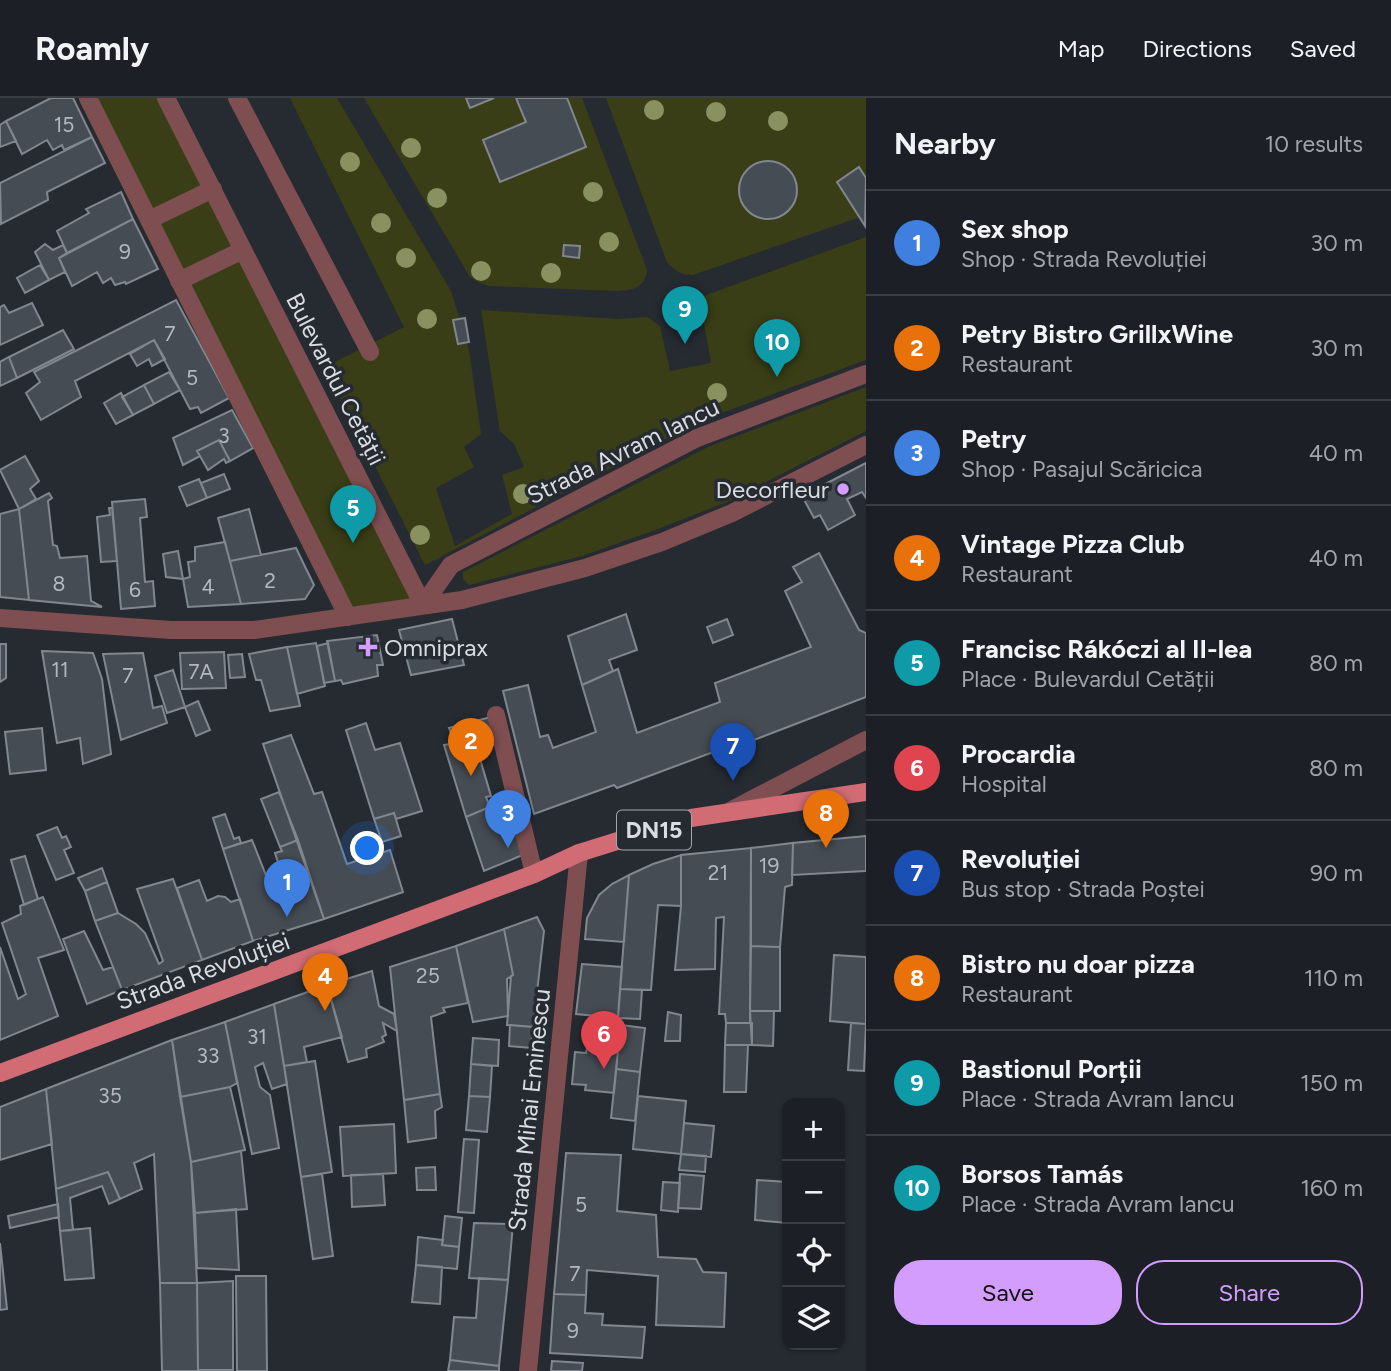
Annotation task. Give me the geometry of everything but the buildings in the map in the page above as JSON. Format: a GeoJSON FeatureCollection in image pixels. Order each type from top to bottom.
{"type":"FeatureCollection","features":[{"type":"Feature","properties":{"kind":"main road","name":"Strada Revoluției"},"geometry":{"type":"LineString","coordinates":[[0,1073],[534,874],[579,853],[691,818],[866,792]]}},
{"type":"Feature","properties":{"kind":"street"},"geometry":{"type":"LineString","coordinates":[[88,98],[348,617]]}},
{"type":"Feature","properties":{"kind":"street","name":"Bulevardul Cetății"},"geometry":{"type":"LineString","coordinates":[[166,98],[423,605]]}},
{"type":"Feature","properties":{"kind":"street"},"geometry":{"type":"LineString","coordinates":[[237,98],[370,352]]}},
{"type":"Feature","properties":{"kind":"street"},"geometry":{"type":"LineString","coordinates":[[149,220],[213,189]]}},
{"type":"Feature","properties":{"kind":"street"},"geometry":{"type":"LineString","coordinates":[[179,281],[243,250]]}},
{"type":"Feature","properties":{"kind":"street","name":"Strada Avram Iancu"},"geometry":{"type":"LineString","coordinates":[[423,605],[451,565],[697,438],[866,374]]}},
{"type":"Feature","properties":{"kind":"street"},"geometry":{"type":"LineString","coordinates":[[0,618],[171,630],[254,630],[463,600],[531,583],[662,542],[732,513],[866,445]]}},
{"type":"Feature","properties":{"kind":"street"},"geometry":{"type":"LineString","coordinates":[[496,715],[534,874]]}},
{"type":"Feature","properties":{"kind":"street"},"geometry":{"type":"LineString","coordinates":[[730,811],[866,740]]}},
{"type":"Feature","properties":{"kind":"street","name":"Strada Mihai Eminescu"},"geometry":{"type":"LineString","coordinates":[[528,1371],[579,853]]}},
{"type":"Feature","properties":{"kind":"green space"},"geometry":{"type":"Polygon","coordinates":[[[88,98],[166,98],[423,605],[348,617],[88,98]]]}},
{"type":"Feature","properties":{"kind":"green space"},"geometry":{"type":"Polygon","coordinates":[[[290,98],[337,98],[451,291],[469,350],[481,434],[464,447],[474,467],[436,488],[455,546],[512,514],[502,475],[524,467],[514,444],[500,431],[481,310],[617,319],[647,317],[660,326],[670,371],[711,363],[703,318],[687,320],[695,299],[866,237],[866,360],[705,419],[425,565],[325,367],[404,327],[290,98]]]}},
{"type":"Feature","properties":{"kind":"green space"},"geometry":{"type":"Polygon","coordinates":[[[364,98],[516,98],[526,122],[483,140],[500,182],[567,98],[582,98],[647,270],[644,280],[634,288],[618,291],[489,286],[470,277],[364,98]]]}},
{"type":"Feature","properties":{"kind":"green space"},"geometry":{"type":"Polygon","coordinates":[[[606,98],[866,98],[866,215],[693,275],[678,272],[667,262],[606,98]]]}},
{"type":"Feature","properties":{"kind":"green space"},"geometry":{"type":"Polygon","coordinates":[[[866,387],[866,431],[727,502],[582,556],[469,585],[463,579],[463,572],[708,447],[866,387]]]}},
{"type":"Feature","properties":{"kind":"place","name":"Bastionul Porții"},"geometry":{"type":"Point","coordinates":[685,344]}},
{"type":"Feature","properties":{"kind":"place","name":"Borsos Tamás"},"geometry":{"type":"Point","coordinates":[777,377]}},
{"type":"Feature","properties":{"kind":"place","name":"Decorfleur"},"geometry":{"type":"Point","coordinates":[843,489]}},
{"type":"Feature","properties":{"kind":"place","name":"Francisc Rákóczi al II-lea"},"geometry":{"type":"Point","coordinates":[353,543]}},
{"type":"Feature","properties":{"kind":"place","name":"Omniprax"},"geometry":{"type":"Point","coordinates":[368,647]}},
{"type":"Feature","properties":{"kind":"place","name":"Petry Bistro GrillxWine"},"geometry":{"type":"Point","coordinates":[471,776]}},
{"type":"Feature","properties":{"kind":"place","name":"Revoluției"},"geometry":{"type":"Point","coordinates":[733,781]}},
{"type":"Feature","properties":{"kind":"place","name":"Petry"},"geometry":{"type":"Point","coordinates":[508,848]}},
{"type":"Feature","properties":{"kind":"place","name":"Bistro nu doar pizza"},"geometry":{"type":"Point","coordinates":[826,848]}},
{"type":"Feature","properties":{"kind":"place","name":"Sex shop"},"geometry":{"type":"Point","coordinates":[287,917]}},
{"type":"Feature","properties":{"kind":"place","name":"Vintage Pizza Club"},"geometry":{"type":"Point","coordinates":[325,1011]}},
{"type":"Feature","properties":{"kind":"place","name":"Procardia"},"geometry":{"type":"Point","coordinates":[604,1069]}}]}
